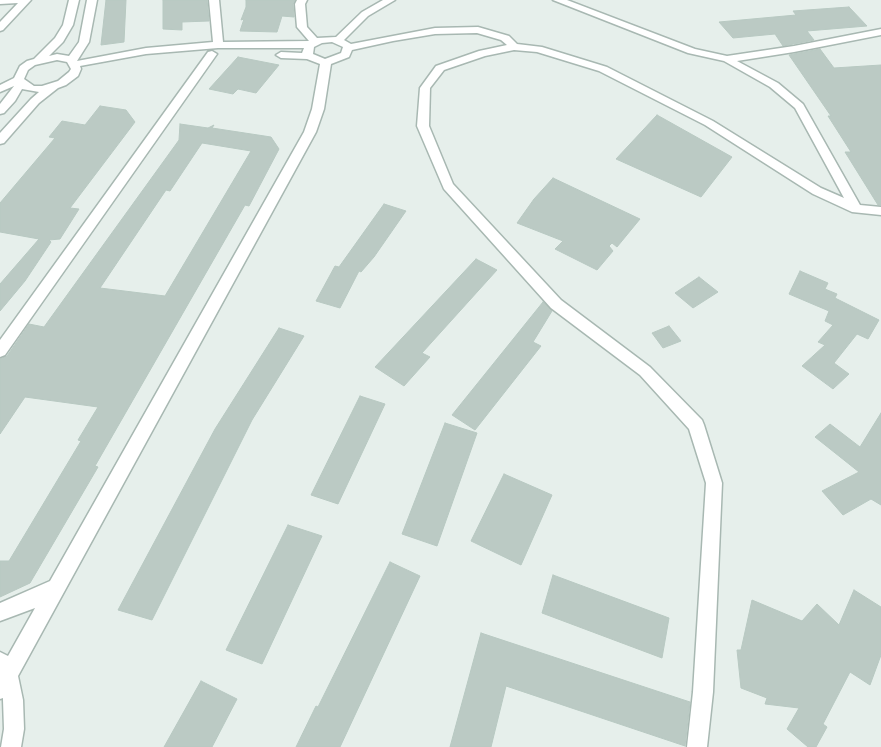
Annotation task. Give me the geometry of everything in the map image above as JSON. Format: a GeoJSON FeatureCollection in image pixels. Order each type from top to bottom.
{"type":"FeatureCollection","features":[{"type":"Feature","properties":{"kind":"street"},"geometry":{"type":"LineString","coordinates":[[0,0],[26,0]]}},
{"type":"Feature","properties":{"kind":"street"},"geometry":{"type":"LineString","coordinates":[[0,28],[26,0]]}},
{"type":"Feature","properties":{"kind":"street"},"geometry":{"type":"LineString","coordinates":[[0,111],[11,99],[24,68],[39,60],[59,40],[68,24],[74,0]]}},
{"type":"Feature","properties":{"kind":"street"},"geometry":{"type":"LineString","coordinates":[[0,140],[35,101],[53,87],[62,83],[73,66],[84,42],[92,0]]}},
{"type":"Feature","properties":{"kind":"street"},"geometry":{"type":"LineString","coordinates":[[0,351],[215,50],[214,0]]}},
{"type":"Feature","properties":{"kind":"street"},"geometry":{"type":"LineString","coordinates":[[302,0],[300,4],[302,27],[313,43]]}},
{"type":"Feature","properties":{"kind":"street"},"geometry":{"type":"LineString","coordinates":[[339,40],[365,14],[390,0]]}},
{"type":"Feature","properties":{"kind":"street"},"geometry":{"type":"LineString","coordinates":[[558,0],[692,51],[727,59],[774,85],[799,106],[856,209]]}},
{"type":"Feature","properties":{"kind":"street"},"geometry":{"type":"LineString","coordinates":[[348,48],[435,31],[478,30],[505,38],[514,47]]}},
{"type":"Feature","properties":{"kind":"street"},"geometry":{"type":"LineString","coordinates":[[727,59],[794,49],[881,32]]}},
{"type":"Feature","properties":{"kind":"street"},"geometry":{"type":"LineString","coordinates":[[39,60],[57,57],[73,66],[101,66],[215,50],[313,43],[326,38],[344,42],[348,48]]}},
{"type":"Feature","properties":{"kind":"street"},"geometry":{"type":"LineString","coordinates":[[309,56],[307,52],[313,43]]}},
{"type":"Feature","properties":{"kind":"street"},"geometry":{"type":"LineString","coordinates":[[697,747],[703,692],[714,483],[696,426],[645,371],[556,304],[448,186],[422,126],[425,88],[440,68],[483,53],[514,47],[538,49],[603,69],[709,123],[817,191],[856,209],[881,211]]}},
{"type":"Feature","properties":{"kind":"street"},"geometry":{"type":"LineString","coordinates":[[215,50],[309,56],[326,62],[345,55],[348,48]]}},
{"type":"Feature","properties":{"kind":"street"},"geometry":{"type":"LineString","coordinates":[[11,747],[14,729],[13,700],[2,675],[58,587],[310,132],[318,109],[326,62]]}},
{"type":"Feature","properties":{"kind":"street"},"geometry":{"type":"LineString","coordinates":[[0,89],[19,82],[34,89],[53,87]]}},
{"type":"Feature","properties":{"kind":"street"},"geometry":{"type":"LineString","coordinates":[[0,612],[34,599],[58,587]]}},
{"type":"Feature","properties":{"kind":"building"},"geometry":{"type":"Polygon","coordinates":[[[106,0],[126,0],[124,42],[101,45],[106,0]]]}},
{"type":"Feature","properties":{"kind":"building"},"geometry":{"type":"Polygon","coordinates":[[[163,0],[207,0],[209,21],[182,22],[182,30],[163,29],[163,0]]]}},
{"type":"Feature","properties":{"kind":"building"},"geometry":{"type":"Polygon","coordinates":[[[246,0],[295,0],[293,4],[294,17],[282,16],[277,32],[240,31],[244,19],[241,20],[246,7],[246,0]]]}},
{"type":"Feature","properties":{"kind":"building"},"geometry":{"type":"Polygon","coordinates":[[[849,7],[867,26],[807,31],[814,40],[783,46],[775,34],[733,38],[719,22],[796,15],[793,11],[849,7]]]}},
{"type":"Feature","properties":{"kind":"building"},"geometry":{"type":"Polygon","coordinates":[[[820,49],[834,68],[881,65],[881,205],[878,205],[845,152],[851,152],[828,116],[831,116],[789,55],[820,49]]]}},
{"type":"Feature","properties":{"kind":"building"},"geometry":{"type":"Polygon","coordinates":[[[238,57],[279,65],[256,93],[238,89],[233,94],[209,89],[238,57]]]}},
{"type":"Feature","properties":{"kind":"building"},"geometry":{"type":"Polygon","coordinates":[[[100,106],[126,110],[135,122],[70,208],[79,209],[60,239],[49,240],[51,242],[25,281],[0,311],[0,284],[39,239],[0,232],[0,203],[55,138],[49,137],[62,121],[85,125],[100,106]]]}},
{"type":"Feature","properties":{"kind":"building"},"geometry":{"type":"Polygon","coordinates":[[[657,115],[732,157],[701,197],[616,159],[657,115]]]}},
{"type":"Feature","properties":{"kind":"building"},"geometry":{"type":"Polygon","coordinates":[[[180,124],[208,128],[214,125],[212,128],[271,137],[279,149],[249,206],[245,205],[95,466],[98,467],[30,583],[0,597],[0,561],[9,561],[81,441],[78,440],[98,407],[25,397],[0,434],[0,359],[7,356],[29,324],[44,327],[179,140],[180,124]],[[202,143],[170,191],[166,190],[100,288],[165,296],[251,151],[202,143]]]}},
{"type":"Feature","properties":{"kind":"building"},"geometry":{"type":"Polygon","coordinates":[[[553,178],[640,219],[617,247],[612,243],[609,246],[613,251],[597,270],[555,249],[563,241],[517,223],[534,199],[553,178]]]}},
{"type":"Feature","properties":{"kind":"building"},"geometry":{"type":"Polygon","coordinates":[[[384,204],[406,211],[374,257],[361,272],[359,271],[340,308],[316,301],[335,266],[339,267],[384,204]]]}},
{"type":"Feature","properties":{"kind":"building"},"geometry":{"type":"Polygon","coordinates":[[[476,259],[497,270],[422,353],[430,357],[404,386],[375,367],[476,259]]]}},
{"type":"Feature","properties":{"kind":"building"},"geometry":{"type":"Polygon","coordinates":[[[800,271],[828,283],[825,289],[837,294],[835,298],[879,320],[868,339],[857,334],[834,363],[849,374],[833,389],[802,366],[825,345],[818,342],[833,325],[825,321],[829,311],[789,294],[800,271]]]}},
{"type":"Feature","properties":{"kind":"building"},"geometry":{"type":"Polygon","coordinates":[[[699,277],[718,292],[693,308],[675,293],[699,277]]]}},
{"type":"Feature","properties":{"kind":"building"},"geometry":{"type":"Polygon","coordinates":[[[543,302],[552,311],[533,342],[541,346],[475,430],[452,415],[543,302]]]}},
{"type":"Feature","properties":{"kind":"building"},"geometry":{"type":"Polygon","coordinates":[[[669,326],[681,341],[663,348],[652,333],[669,326]]]}},
{"type":"Feature","properties":{"kind":"building"},"geometry":{"type":"Polygon","coordinates":[[[279,328],[304,336],[252,420],[152,620],[118,610],[215,429],[279,328]]]}},
{"type":"Feature","properties":{"kind":"building"},"geometry":{"type":"Polygon","coordinates":[[[360,396],[385,404],[338,504],[311,495],[360,396]]]}},
{"type":"Feature","properties":{"kind":"building"},"geometry":{"type":"Polygon","coordinates":[[[881,413],[881,505],[871,499],[843,515],[822,491],[859,472],[815,437],[830,424],[860,447],[881,413]]]}},
{"type":"Feature","properties":{"kind":"building"},"geometry":{"type":"Polygon","coordinates":[[[445,423],[477,433],[437,546],[402,534],[445,423]]]}},
{"type":"Feature","properties":{"kind":"building"},"geometry":{"type":"Polygon","coordinates":[[[504,474],[552,495],[521,565],[471,541],[504,474]]]}},
{"type":"Feature","properties":{"kind":"building"},"geometry":{"type":"Polygon","coordinates":[[[288,525],[322,536],[262,664],[226,650],[288,525]]]}},
{"type":"Feature","properties":{"kind":"building"},"geometry":{"type":"Polygon","coordinates":[[[390,562],[420,576],[340,747],[296,747],[316,706],[318,707],[390,562]]]}},
{"type":"Feature","properties":{"kind":"building"},"geometry":{"type":"Polygon","coordinates":[[[553,575],[669,618],[662,658],[542,613],[553,575]]]}},
{"type":"Feature","properties":{"kind":"building"},"geometry":{"type":"Polygon","coordinates":[[[854,590],[881,607],[881,655],[870,685],[850,672],[823,724],[827,727],[816,747],[808,747],[787,729],[799,708],[765,704],[767,698],[741,688],[737,650],[741,650],[752,600],[802,621],[817,604],[839,625],[854,590]]]}},
{"type":"Feature","properties":{"kind":"building"},"geometry":{"type":"Polygon","coordinates":[[[481,633],[690,702],[685,746],[506,686],[491,747],[450,747],[481,633]]]}},
{"type":"Feature","properties":{"kind":"building"},"geometry":{"type":"Polygon","coordinates":[[[201,681],[237,699],[212,747],[164,747],[201,681]]]}}]}
